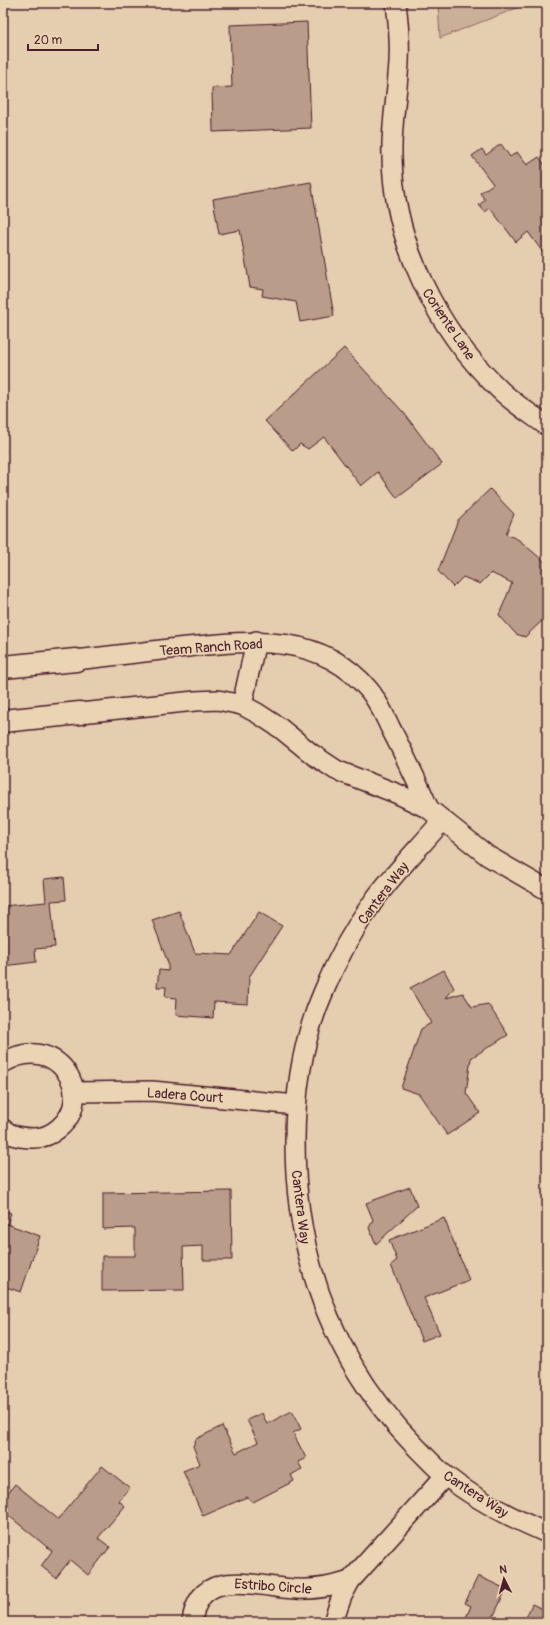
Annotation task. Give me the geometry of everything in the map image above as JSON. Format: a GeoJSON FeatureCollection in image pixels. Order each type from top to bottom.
{"type":"FeatureCollection","features":[{"type":"Feature","properties":{"kind":"street","name":"Coriente Lane"},"geometry":{"type":"LineString","coordinates":[[396,3],[400,44],[399,74],[392,128],[392,157],[399,220],[409,251],[421,282],[437,311],[457,339],[499,389],[547,426]]}},
{"type":"Feature","properties":{"kind":"street","name":"Team Ranch Road"},"geometry":{"type":"LineString","coordinates":[[3,667],[256,641],[286,644],[312,650],[343,667],[358,678],[377,700],[435,815]]}},
{"type":"Feature","properties":{"kind":"street"},"geometry":{"type":"LineString","coordinates":[[242,705],[256,641]]}},
{"type":"Feature","properties":{"kind":"street"},"geometry":{"type":"LineString","coordinates":[[3,721],[195,701],[218,700],[242,705],[280,728],[324,763],[336,770],[398,794],[435,815],[488,856],[547,890]]}},
{"type":"Feature","properties":{"kind":"street","name":"Cantera Way"},"geometry":{"type":"LineString","coordinates":[[435,815],[375,899],[344,948],[322,995],[313,1022],[301,1069],[296,1105],[295,1164],[300,1218],[313,1275],[325,1308],[353,1364],[368,1389],[406,1436],[446,1476],[505,1514],[547,1533]]}},
{"type":"Feature","properties":{"kind":"street"},"geometry":{"type":"LineString","coordinates":[[3,1063],[15,1055],[34,1053],[49,1057],[61,1065],[70,1078],[74,1092],[69,1116],[53,1133],[38,1138],[21,1138],[3,1129]]}},
{"type":"Feature","properties":{"kind":"street","name":"Ladera Court"},"geometry":{"type":"LineString","coordinates":[[74,1092],[158,1091],[296,1105]]}},
{"type":"Feature","properties":{"kind":"street","name":"Estribo Circle"},"geometry":{"type":"LineString","coordinates":[[334,1622],[342,1596],[350,1581],[446,1476]]}},
{"type":"Feature","properties":{"kind":"street","name":"Estribo Circle"},"geometry":{"type":"LineString","coordinates":[[192,1622],[193,1613],[198,1602],[206,1593],[228,1583],[242,1582],[274,1588],[314,1590],[331,1588],[350,1581]]}},
{"type":"Feature","properties":{"kind":"shaded area"},"geometry":{"type":"Polygon","coordinates":[[[438,3],[530,3],[440,38],[438,3]]]}},
{"type":"Feature","properties":{"kind":"building"},"geometry":{"type":"Polygon","coordinates":[[[307,22],[311,128],[213,132],[212,88],[232,87],[230,25],[307,22]]]}},
{"type":"Feature","properties":{"kind":"building"},"geometry":{"type":"Polygon","coordinates":[[[501,144],[510,157],[517,152],[527,165],[539,157],[547,168],[547,258],[528,232],[516,242],[490,208],[485,212],[479,205],[485,200],[480,193],[493,184],[472,156],[482,149],[486,155],[501,144]]]}},
{"type":"Feature","properties":{"kind":"building"},"geometry":{"type":"Polygon","coordinates":[[[311,182],[334,316],[300,322],[296,302],[262,296],[263,289],[250,287],[240,230],[219,234],[213,199],[311,182]]]}},
{"type":"Feature","properties":{"kind":"building"},"geometry":{"type":"Polygon","coordinates":[[[344,348],[404,413],[442,464],[397,498],[378,472],[361,486],[324,437],[308,449],[300,444],[293,451],[265,421],[344,348]]]}},
{"type":"Feature","properties":{"kind":"building"},"geometry":{"type":"Polygon","coordinates":[[[3,435],[5,452],[3,452],[3,435]]]}},
{"type":"Feature","properties":{"kind":"building"},"geometry":{"type":"Polygon","coordinates":[[[490,489],[514,514],[506,534],[519,540],[547,564],[547,616],[525,637],[516,634],[499,615],[512,583],[491,573],[480,584],[463,577],[453,587],[438,571],[458,520],[490,489]]]}},
{"type":"Feature","properties":{"kind":"building"},"geometry":{"type":"Polygon","coordinates":[[[64,877],[66,900],[51,901],[55,947],[35,949],[36,962],[3,966],[3,906],[46,902],[44,879],[64,877]]]}},
{"type":"Feature","properties":{"kind":"building"},"geometry":{"type":"Polygon","coordinates":[[[179,911],[195,953],[231,955],[259,912],[282,926],[249,977],[248,1004],[214,1002],[213,1018],[176,1015],[177,998],[165,997],[166,987],[157,987],[159,970],[168,971],[168,963],[152,920],[179,911]]]}},
{"type":"Feature","properties":{"kind":"building"},"geometry":{"type":"Polygon","coordinates":[[[444,970],[454,988],[446,998],[463,993],[472,1007],[488,1004],[508,1035],[471,1058],[466,1093],[480,1113],[447,1135],[419,1094],[401,1088],[421,1029],[431,1023],[410,988],[444,970]]]}},
{"type":"Feature","properties":{"kind":"building"},"geometry":{"type":"Polygon","coordinates":[[[410,1187],[417,1206],[376,1244],[369,1228],[373,1220],[366,1203],[410,1187]]]}},
{"type":"Feature","properties":{"kind":"building"},"geometry":{"type":"Polygon","coordinates":[[[231,1191],[232,1260],[203,1260],[203,1246],[183,1247],[184,1290],[102,1291],[102,1256],[135,1256],[135,1228],[103,1229],[103,1193],[231,1191]]]}},
{"type":"Feature","properties":{"kind":"building"},"geometry":{"type":"Polygon","coordinates":[[[3,1210],[11,1213],[7,1224],[40,1236],[21,1292],[3,1286],[3,1210]]]}},
{"type":"Feature","properties":{"kind":"building"},"geometry":{"type":"Polygon","coordinates":[[[444,1218],[469,1280],[424,1298],[440,1334],[422,1341],[391,1265],[397,1260],[389,1240],[444,1218]]]}},
{"type":"Feature","properties":{"kind":"building"},"geometry":{"type":"Polygon","coordinates":[[[292,1411],[301,1429],[293,1433],[306,1458],[298,1462],[302,1469],[291,1475],[294,1481],[253,1502],[247,1497],[203,1516],[183,1471],[200,1464],[193,1446],[196,1439],[222,1426],[236,1453],[258,1442],[247,1420],[262,1413],[267,1424],[292,1411]]]}},
{"type":"Feature","properties":{"kind":"building"},"geometry":{"type":"Polygon","coordinates":[[[102,1466],[130,1488],[119,1501],[125,1506],[98,1538],[110,1547],[88,1575],[70,1560],[56,1578],[41,1566],[52,1551],[3,1511],[3,1499],[15,1484],[58,1519],[102,1466]]]}},
{"type":"Feature","properties":{"kind":"building"},"geometry":{"type":"Polygon","coordinates":[[[478,1576],[506,1589],[491,1622],[464,1622],[471,1606],[465,1603],[478,1576]]]}},
{"type":"Feature","properties":{"kind":"building"},"geometry":{"type":"Polygon","coordinates":[[[532,1604],[547,1611],[547,1622],[524,1622],[532,1604]]]}}]}
